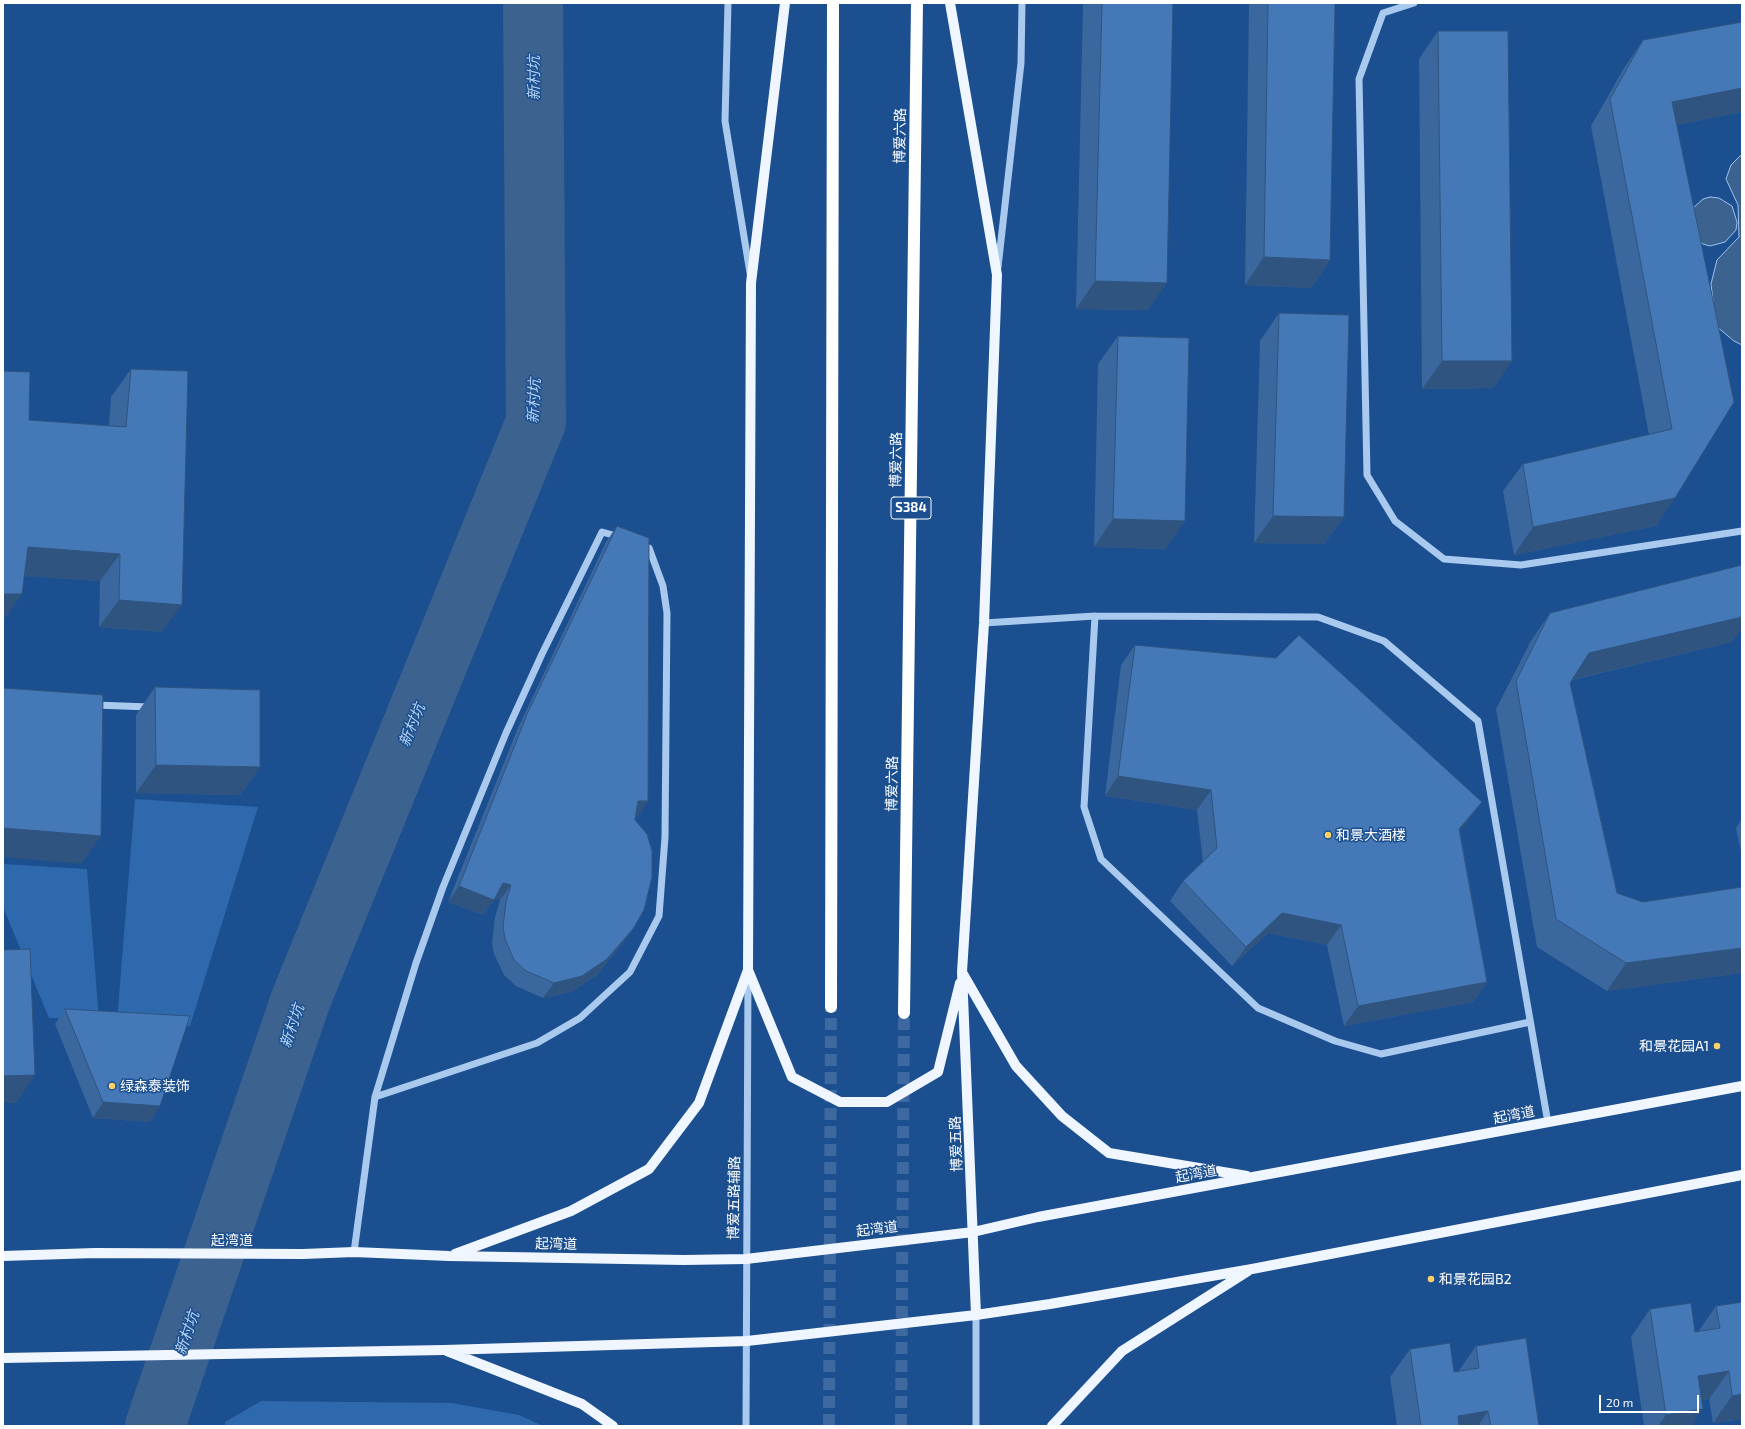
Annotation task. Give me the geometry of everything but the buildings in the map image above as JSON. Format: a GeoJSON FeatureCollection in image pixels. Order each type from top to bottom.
{"type":"FeatureCollection","features":[{"type":"Feature","properties":{"kind":"highway"},"geometry":{"type":"LineString","coordinates":[[831,1006],[833,3]]}},
{"type":"Feature","properties":{"kind":"highway","name":"博爱六路"},"geometry":{"type":"LineString","coordinates":[[904,1013],[917,3]]}},
{"type":"Feature","properties":{"kind":"main road"},"geometry":{"type":"LineString","coordinates":[[449,1256],[571,1211],[649,1169],[699,1103],[748,970],[751,283],[785,3]]}},
{"type":"Feature","properties":{"kind":"main road"},"geometry":{"type":"LineString","coordinates":[[748,970],[792,1077],[840,1102],[887,1102],[938,1072],[962,972],[984,623],[997,275],[950,3]]}},
{"type":"Feature","properties":{"kind":"main road"},"geometry":{"type":"LineString","coordinates":[[962,972],[1016,1066],[1062,1116],[1109,1153],[1255,1178]]}},
{"type":"Feature","properties":{"kind":"main road","name":"博爱五路"},"geometry":{"type":"LineString","coordinates":[[962,972],[976,1315]]}},
{"type":"Feature","properties":{"kind":"main road","name":"起湾道"},"geometry":{"type":"LineString","coordinates":[[3,1256],[95,1253],[303,1254],[354,1252],[449,1256],[684,1260],[746,1258],[973,1232],[1038,1217],[1255,1178],[1742,1086]]}},
{"type":"Feature","properties":{"kind":"main road"},"geometry":{"type":"LineString","coordinates":[[3,1358],[444,1350],[747,1341],[976,1315],[1050,1304],[1252,1269],[1742,1175]]}},
{"type":"Feature","properties":{"kind":"main road"},"geometry":{"type":"LineString","coordinates":[[1052,1426],[1122,1351],[1252,1269]]}},
{"type":"Feature","properties":{"kind":"main road"},"geometry":{"type":"LineString","coordinates":[[444,1350],[582,1404],[613,1426]]}},
{"type":"Feature","properties":{"kind":"street"},"geometry":{"type":"LineString","coordinates":[[728,3],[725,121],[751,283]]}},
{"type":"Feature","properties":{"kind":"street"},"geometry":{"type":"LineString","coordinates":[[997,275],[1021,63],[1022,3]]}},
{"type":"Feature","properties":{"kind":"street"},"geometry":{"type":"LineString","coordinates":[[1414,3],[1383,13],[1359,79],[1367,475],[1395,521],[1444,559],[1520,565],[1742,531]]}},
{"type":"Feature","properties":{"kind":"street"},"geometry":{"type":"LineString","coordinates":[[354,1252],[374,1096],[416,962],[443,887],[506,734],[542,654],[602,532],[648,548],[663,586],[667,613],[665,837],[659,916],[630,972],[580,1018],[537,1043],[374,1096]]}},
{"type":"Feature","properties":{"kind":"street"},"geometry":{"type":"LineString","coordinates":[[984,623],[1095,616],[1318,617],[1384,641],[1478,720],[1548,1123]]}},
{"type":"Feature","properties":{"kind":"street"},"geometry":{"type":"LineString","coordinates":[[1095,616],[1084,807],[1101,859],[1258,1008],[1335,1041],[1381,1054],[1530,1022]]}},
{"type":"Feature","properties":{"kind":"street"},"geometry":{"type":"LineString","coordinates":[[86,705],[155,708]]}},
{"type":"Feature","properties":{"kind":"street","name":"博爱五路辅路"},"geometry":{"type":"LineString","coordinates":[[746,1426],[748,970]]}},
{"type":"Feature","properties":{"kind":"street"},"geometry":{"type":"LineString","coordinates":[[976,1315],[976,1426]]}},
{"type":"Feature","properties":{"kind":"shaded area"},"geometry":{"type":"Polygon","coordinates":[[[1742,154],[1742,345],[1734,341],[1716,326],[1711,284],[1717,260],[1739,237],[1738,205],[1726,179],[1731,165],[1742,154]]]}},
{"type":"Feature","properties":{"kind":"shaded area"},"geometry":{"type":"Polygon","coordinates":[[[1710,197],[1719,198],[1732,206],[1737,222],[1736,230],[1725,242],[1710,246],[1703,244],[1696,239],[1691,210],[1703,199],[1710,197]]]}},
{"type":"Feature","properties":{"kind":"shaded area"},"geometry":{"type":"Polygon","coordinates":[[[135,799],[258,807],[190,1026],[117,1021],[135,799]]]}},
{"type":"Feature","properties":{"kind":"shaded area"},"geometry":{"type":"Polygon","coordinates":[[[3,864],[87,869],[99,1020],[49,1018],[3,907],[3,864]]]}},
{"type":"Feature","properties":{"kind":"shaded area"},"geometry":{"type":"Polygon","coordinates":[[[261,1401],[452,1403],[519,1415],[543,1426],[225,1426],[225,1422],[261,1401]]]}},
{"type":"Feature","properties":{"kind":"waterway","name":"新村坑"},"geometry":{"type":"LineString","coordinates":[[155,1426],[301,999],[536,422],[533,3]]}},
{"type":"Feature","properties":{"kind":"tunnel"},"geometry":{"type":"LineString","coordinates":[[829,1426],[831,1007]]}},
{"type":"Feature","properties":{"kind":"tunnel"},"geometry":{"type":"LineString","coordinates":[[901,1426],[904,1013]]}},
{"type":"Feature","properties":{"kind":"place","name":"和景大酒楼"},"geometry":{"type":"Point","coordinates":[1328,835]}},
{"type":"Feature","properties":{"kind":"place","name":"和景花园A1"},"geometry":{"type":"Point","coordinates":[1717,1046]}},
{"type":"Feature","properties":{"kind":"place","name":"绿森泰装饰"},"geometry":{"type":"Point","coordinates":[112,1086]}},
{"type":"Feature","properties":{"kind":"place","name":"和景花园B2"},"geometry":{"type":"Point","coordinates":[1431,1279]}}]}
